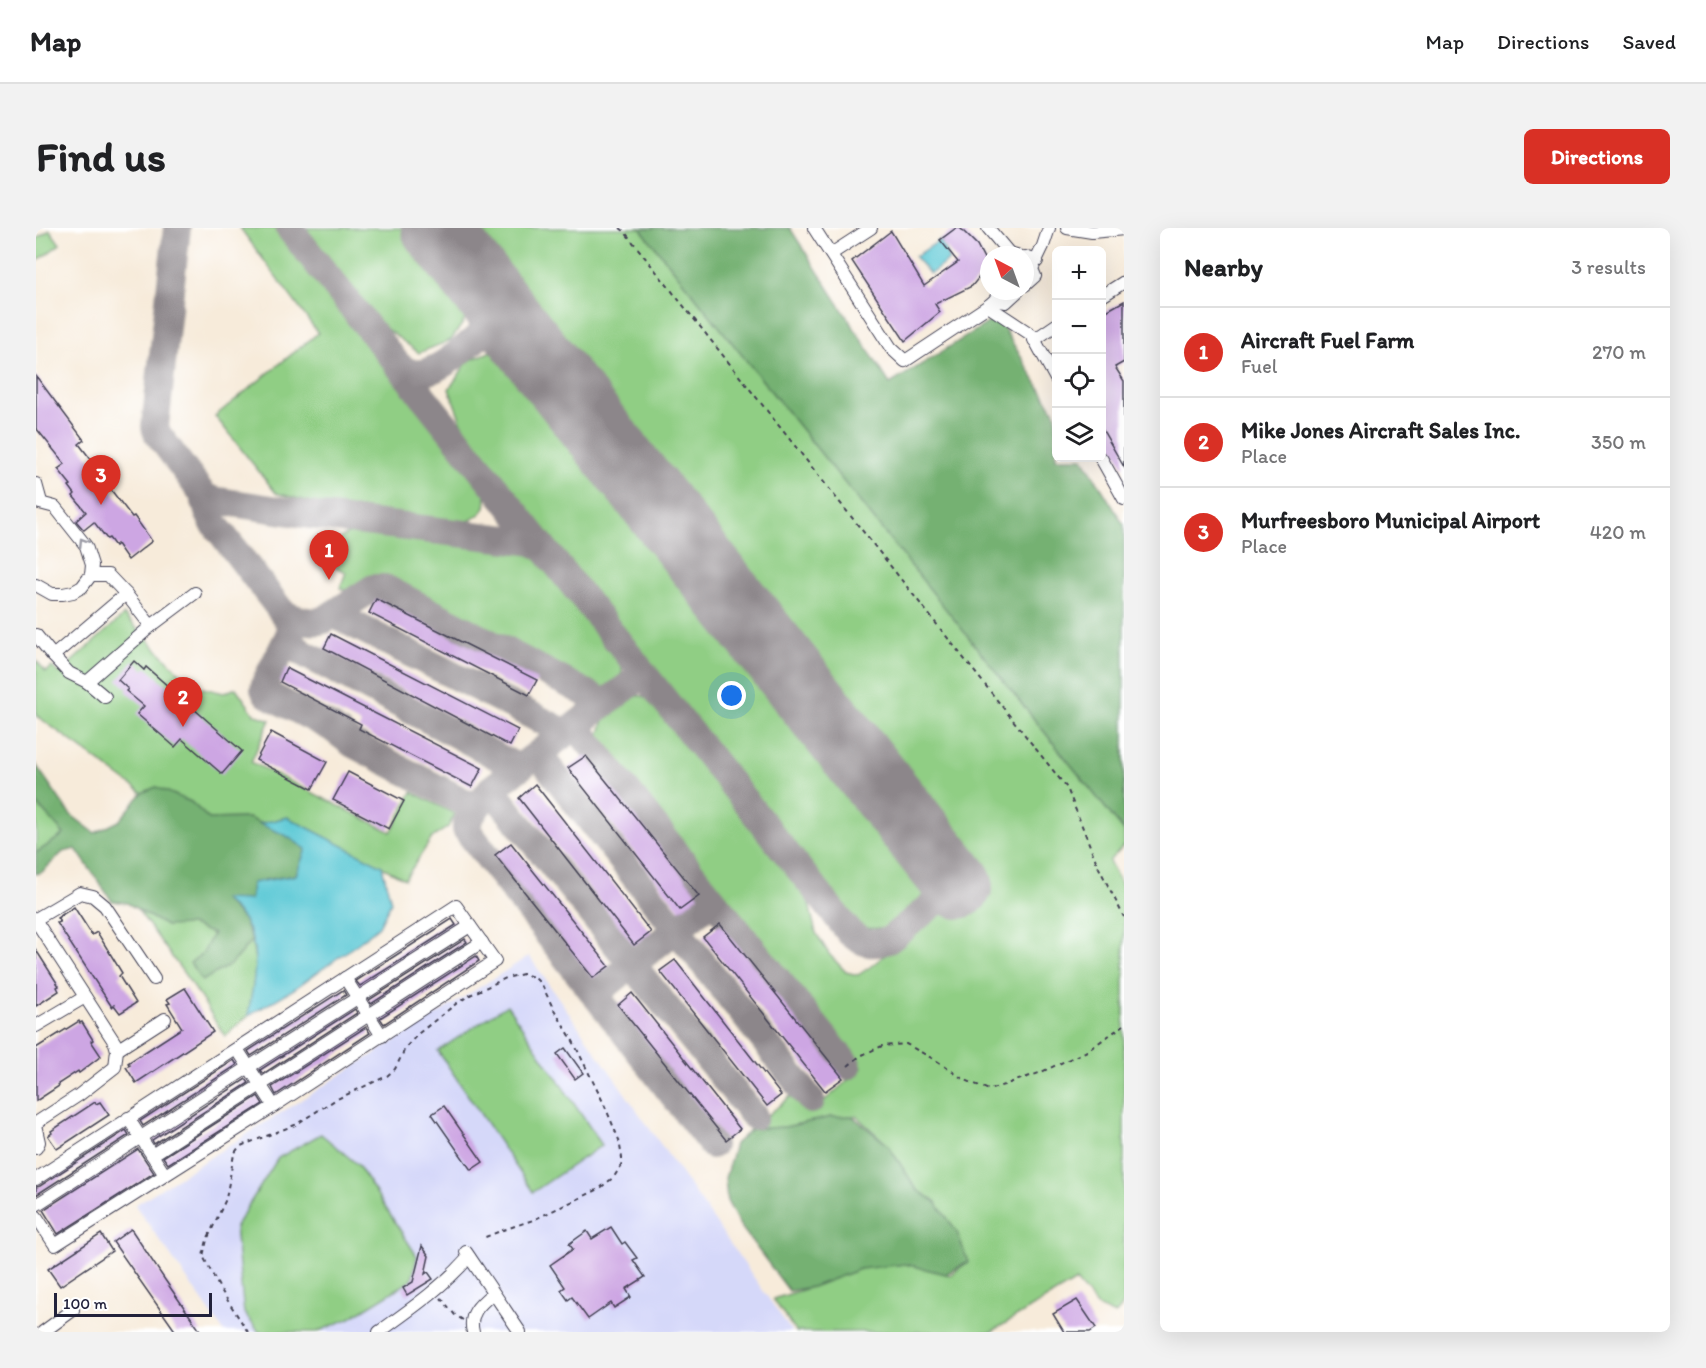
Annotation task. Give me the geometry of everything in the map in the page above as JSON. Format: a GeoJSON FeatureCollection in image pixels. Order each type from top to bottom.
{"type":"FeatureCollection","features":[{"type":"Feature","properties":{"kind":"street"},"geometry":{"type":"LineString","coordinates":[[814,228],[891,348],[905,361],[993,300]]}},
{"type":"Feature","properties":{"kind":"street"},"geometry":{"type":"LineString","coordinates":[[831,254],[871,228]]}},
{"type":"Feature","properties":{"kind":"street"},"geometry":{"type":"LineString","coordinates":[[988,228],[1003,246]]}},
{"type":"Feature","properties":{"kind":"street"},"geometry":{"type":"LineString","coordinates":[[1034,256],[1049,228]]}},
{"type":"Feature","properties":{"kind":"street"},"geometry":{"type":"LineString","coordinates":[[1067,228],[1092,232],[1124,229]]}},
{"type":"Feature","properties":{"kind":"street"},"geometry":{"type":"LineString","coordinates":[[1106,294],[1124,282]]}},
{"type":"Feature","properties":{"kind":"street"},"geometry":{"type":"LineString","coordinates":[[995,300],[1032,335],[1052,372]]}},
{"type":"Feature","properties":{"kind":"street"},"geometry":{"type":"LineString","coordinates":[[1034,340],[1052,328]]}},
{"type":"Feature","properties":{"kind":"street"},"geometry":{"type":"LineString","coordinates":[[1103,462],[1124,499]]}},
{"type":"Feature","properties":{"kind":"street"},"geometry":{"type":"LineString","coordinates":[[36,484],[38,502],[55,507],[83,541],[92,565],[92,575],[82,587],[74,592],[52,594],[36,585]]}},
{"type":"Feature","properties":{"kind":"street"},"geometry":{"type":"LineString","coordinates":[[92,575],[108,575],[151,626]]}},
{"type":"Feature","properties":{"kind":"street"},"geometry":{"type":"LineString","coordinates":[[87,682],[151,626],[195,592]]}},
{"type":"Feature","properties":{"kind":"street"},"geometry":{"type":"LineString","coordinates":[[53,656],[126,594]]}},
{"type":"Feature","properties":{"kind":"street"},"geometry":{"type":"LineString","coordinates":[[36,635],[69,673],[87,682],[105,697]]}},
{"type":"Feature","properties":{"kind":"street"},"geometry":{"type":"LineString","coordinates":[[36,1123],[79,1095],[115,1067],[117,1050],[115,1043],[36,920],[80,893],[93,896],[105,906],[154,979]]}},
{"type":"Feature","properties":{"kind":"street"},"geometry":{"type":"LineString","coordinates":[[36,1179],[456,906],[495,961],[274,1106],[55,1245],[36,1216]]}},
{"type":"Feature","properties":{"kind":"street"},"geometry":{"type":"LineString","coordinates":[[36,1206],[470,926]]}},
{"type":"Feature","properties":{"kind":"street"},"geometry":{"type":"LineString","coordinates":[[152,1155],[482,942]]}},
{"type":"Feature","properties":{"kind":"street"},"geometry":{"type":"LineString","coordinates":[[345,978],[382,1036]]}},
{"type":"Feature","properties":{"kind":"street"},"geometry":{"type":"LineString","coordinates":[[36,1026],[85,997]]}},
{"type":"Feature","properties":{"kind":"street"},"geometry":{"type":"LineString","coordinates":[[117,1050],[165,1019]]}},
{"type":"Feature","properties":{"kind":"street"},"geometry":{"type":"LineString","coordinates":[[237,1049],[274,1106]]}},
{"type":"Feature","properties":{"kind":"street"},"geometry":{"type":"LineString","coordinates":[[128,1118],[165,1175]]}},
{"type":"Feature","properties":{"kind":"street"},"geometry":{"type":"LineString","coordinates":[[36,1128],[39,1142],[36,1148]]}},
{"type":"Feature","properties":{"kind":"street"},"geometry":{"type":"LineString","coordinates":[[379,1332],[451,1277],[467,1254],[520,1332]]}},
{"type":"Feature","properties":{"kind":"street"},"geometry":{"type":"LineString","coordinates":[[472,1327],[475,1309],[493,1293]]}},
{"type":"Feature","properties":{"kind":"street"},"geometry":{"type":"LineString","coordinates":[[43,1332],[73,1310]]}},
{"type":"Feature","properties":{"kind":"path"},"geometry":{"type":"LineString","coordinates":[[620,228],[1067,788],[1098,866],[1124,917]]}},
{"type":"Feature","properties":{"kind":"path"},"geometry":{"type":"LineString","coordinates":[[248,1332],[203,1256],[207,1240],[226,1199],[231,1165],[236,1150],[243,1145],[295,1125],[335,1100],[387,1076],[395,1069],[411,1040],[457,1003],[490,984],[523,974],[538,980],[572,1039],[614,1127],[621,1147],[622,1164],[614,1178],[599,1189],[533,1220],[483,1238]]}},
{"type":"Feature","properties":{"kind":"path"},"geometry":{"type":"LineString","coordinates":[[848,1066],[860,1056],[882,1046],[906,1044],[963,1079],[989,1090],[1040,1073],[1087,1051],[1124,1025]]}},
{"type":"Feature","properties":{"kind":"path"},"geometry":{"type":"LineString","coordinates":[[434,1291],[472,1327]]}},
{"type":"Feature","properties":{"kind":"shaded area"},"geometry":{"type":"Polygon","coordinates":[[[529,956],[792,1332],[224,1332],[135,1205],[529,956]]]}},
{"type":"Feature","properties":{"kind":"green space"},"geometry":{"type":"Polygon","coordinates":[[[240,228],[277,228],[483,485],[486,505],[481,513],[464,523],[346,511],[276,493],[215,416],[318,333],[240,228]]]}},
{"type":"Feature","properties":{"kind":"green space"},"geometry":{"type":"Polygon","coordinates":[[[300,228],[407,228],[472,310],[451,340],[419,353],[376,321],[300,228]]]}},
{"type":"Feature","properties":{"kind":"green space"},"geometry":{"type":"Polygon","coordinates":[[[468,228],[640,228],[1124,831],[1124,845],[1109,861],[1124,889],[1124,1304],[1115,1315],[1099,1308],[1076,1281],[991,1332],[796,1332],[773,1299],[865,1267],[906,1264],[950,1275],[968,1262],[935,1201],[917,1190],[888,1145],[856,1116],[831,1117],[785,1127],[751,1129],[791,1096],[797,1096],[810,1113],[862,1068],[598,739],[606,713],[626,700],[638,696],[645,696],[659,705],[806,891],[816,933],[829,954],[846,972],[858,975],[870,967],[985,874],[709,533],[468,228]]]}},
{"type":"Feature","properties":{"kind":"green space"},"geometry":{"type":"Polygon","coordinates":[[[640,228],[790,228],[890,384],[997,317],[1052,408],[1052,462],[1085,462],[1124,525],[1124,831],[640,228]]]}},
{"type":"Feature","properties":{"kind":"green space"},"geometry":{"type":"Polygon","coordinates":[[[50,230],[60,244],[36,262],[36,239],[50,230]]]}},
{"type":"Feature","properties":{"kind":"green space"},"geometry":{"type":"Polygon","coordinates":[[[501,347],[925,879],[922,900],[891,929],[859,928],[467,437],[449,389],[468,361],[501,347]]]}},
{"type":"Feature","properties":{"kind":"green space"},"geometry":{"type":"Polygon","coordinates":[[[355,530],[524,550],[536,555],[547,564],[621,658],[622,672],[618,683],[607,688],[593,687],[384,577],[352,593],[340,588],[346,572],[324,562],[335,542],[355,530]]]}},
{"type":"Feature","properties":{"kind":"green space"},"geometry":{"type":"Polygon","coordinates":[[[124,615],[180,673],[198,687],[224,693],[236,688],[254,714],[270,720],[251,762],[391,832],[412,792],[455,814],[448,827],[432,838],[405,879],[287,817],[260,824],[249,818],[209,819],[191,802],[156,787],[142,793],[36,715],[36,660],[46,672],[52,667],[59,673],[124,615]]]}},
{"type":"Feature","properties":{"kind":"green space"},"geometry":{"type":"Polygon","coordinates":[[[36,765],[70,814],[95,833],[119,821],[142,793],[156,787],[191,802],[209,819],[249,818],[285,835],[306,849],[296,875],[264,880],[250,900],[224,900],[243,919],[252,940],[230,965],[202,981],[190,963],[203,953],[213,934],[191,925],[166,926],[127,903],[112,901],[76,849],[63,852],[42,872],[36,874],[36,853],[64,834],[36,803],[36,765]]]}},
{"type":"Feature","properties":{"kind":"green space"},"geometry":{"type":"Polygon","coordinates":[[[36,803],[64,834],[36,853],[36,803]]]}},
{"type":"Feature","properties":{"kind":"green space"},"geometry":{"type":"Polygon","coordinates":[[[138,910],[166,926],[190,923],[213,934],[203,953],[230,965],[252,940],[256,967],[248,1016],[225,1036],[193,986],[138,910]]]}},
{"type":"Feature","properties":{"kind":"green space"},"geometry":{"type":"Polygon","coordinates":[[[507,1005],[602,1145],[533,1192],[438,1051],[507,1005]]]}},
{"type":"Feature","properties":{"kind":"green space"},"geometry":{"type":"Polygon","coordinates":[[[852,1116],[888,1145],[917,1190],[935,1201],[957,1232],[968,1262],[946,1274],[905,1264],[860,1269],[812,1287],[789,1291],[739,1224],[727,1201],[725,1178],[735,1144],[751,1129],[785,1127],[831,1117],[852,1116]]]}},
{"type":"Feature","properties":{"kind":"green space"},"geometry":{"type":"Polygon","coordinates":[[[321,1134],[358,1165],[417,1256],[412,1280],[350,1318],[317,1332],[259,1332],[244,1313],[235,1227],[278,1158],[321,1134]]]}},
{"type":"Feature","properties":{"kind":"water"},"geometry":{"type":"Polygon","coordinates":[[[940,240],[949,260],[930,274],[915,257],[940,240]]]}},
{"type":"Feature","properties":{"kind":"water"},"geometry":{"type":"Polygon","coordinates":[[[287,817],[382,866],[391,902],[379,926],[360,942],[294,989],[248,1016],[255,967],[253,942],[243,919],[223,899],[250,900],[252,883],[296,875],[306,849],[285,835],[260,824],[287,817]]]}},
{"type":"Feature","properties":{"kind":"building"},"geometry":{"type":"Polygon","coordinates":[[[956,228],[960,228],[980,251],[980,276],[972,286],[935,304],[940,312],[905,341],[852,261],[891,231],[924,286],[958,262],[940,240],[956,228]]]}},
{"type":"Feature","properties":{"kind":"building"},"geometry":{"type":"Polygon","coordinates":[[[1124,301],[1124,362],[1115,367],[1124,381],[1124,467],[1106,436],[1106,311],[1124,301]]]}},
{"type":"Feature","properties":{"kind":"building"},"geometry":{"type":"Polygon","coordinates":[[[36,376],[84,440],[79,444],[103,475],[101,477],[152,541],[128,560],[117,544],[115,546],[109,538],[107,539],[94,522],[84,530],[76,521],[86,512],[73,496],[75,494],[69,486],[71,485],[58,469],[65,464],[36,428],[36,376]]]}},
{"type":"Feature","properties":{"kind":"building"},"geometry":{"type":"Polygon","coordinates":[[[376,599],[537,680],[529,695],[369,613],[376,599]]]}},
{"type":"Feature","properties":{"kind":"building"},"geometry":{"type":"Polygon","coordinates":[[[331,634],[518,730],[510,746],[324,648],[331,634]]]}},
{"type":"Feature","properties":{"kind":"building"},"geometry":{"type":"Polygon","coordinates":[[[134,661],[144,670],[146,667],[242,751],[222,774],[182,739],[175,747],[137,714],[144,706],[126,691],[128,689],[118,680],[134,661]]]}},
{"type":"Feature","properties":{"kind":"building"},"geometry":{"type":"Polygon","coordinates":[[[286,668],[482,768],[472,787],[359,729],[361,724],[280,682],[286,668]]]}},
{"type":"Feature","properties":{"kind":"building"},"geometry":{"type":"Polygon","coordinates":[[[271,732],[327,762],[312,789],[256,760],[271,732]]]}},
{"type":"Feature","properties":{"kind":"building"},"geometry":{"type":"Polygon","coordinates":[[[586,756],[699,896],[680,910],[568,768],[586,756]]]}},
{"type":"Feature","properties":{"kind":"building"},"geometry":{"type":"Polygon","coordinates":[[[348,772],[404,801],[389,829],[333,800],[348,772]]]}},
{"type":"Feature","properties":{"kind":"building"},"geometry":{"type":"Polygon","coordinates":[[[535,784],[651,932],[634,945],[519,798],[535,784]]]}},
{"type":"Feature","properties":{"kind":"building"},"geometry":{"type":"Polygon","coordinates":[[[511,843],[609,966],[593,978],[495,855],[511,843]]]}},
{"type":"Feature","properties":{"kind":"building"},"geometry":{"type":"Polygon","coordinates":[[[74,907],[92,935],[97,932],[122,973],[119,976],[136,1003],[120,1013],[114,1005],[112,1007],[57,923],[60,922],[57,918],[74,907]]]}},
{"type":"Feature","properties":{"kind":"building"},"geometry":{"type":"Polygon","coordinates":[[[452,919],[456,925],[360,986],[356,981],[452,919]]]}},
{"type":"Feature","properties":{"kind":"building"},"geometry":{"type":"Polygon","coordinates":[[[720,924],[843,1078],[825,1091],[703,937],[720,924]]]}},
{"type":"Feature","properties":{"kind":"building"},"geometry":{"type":"Polygon","coordinates":[[[465,939],[467,942],[371,1004],[369,1000],[465,939]]]}},
{"type":"Feature","properties":{"kind":"building"},"geometry":{"type":"Polygon","coordinates":[[[36,950],[59,986],[57,987],[59,991],[36,1006],[36,950]]]}},
{"type":"Feature","properties":{"kind":"building"},"geometry":{"type":"Polygon","coordinates":[[[476,956],[479,961],[384,1024],[380,1018],[476,956]]]}},
{"type":"Feature","properties":{"kind":"building"},"geometry":{"type":"Polygon","coordinates":[[[675,960],[781,1095],[767,1106],[660,971],[675,960]]]}},
{"type":"Feature","properties":{"kind":"building"},"geometry":{"type":"Polygon","coordinates":[[[185,988],[213,1032],[136,1083],[126,1067],[130,1065],[128,1063],[182,1028],[167,1004],[170,1003],[167,999],[185,988]]]}},
{"type":"Feature","properties":{"kind":"building"},"geometry":{"type":"Polygon","coordinates":[[[343,990],[346,995],[251,1056],[248,1051],[343,990]]]}},
{"type":"Feature","properties":{"kind":"building"},"geometry":{"type":"Polygon","coordinates":[[[632,993],[740,1129],[726,1140],[618,1005],[632,993]]]}},
{"type":"Feature","properties":{"kind":"building"},"geometry":{"type":"Polygon","coordinates":[[[355,1009],[357,1013],[263,1074],[260,1070],[355,1009]]]}},
{"type":"Feature","properties":{"kind":"building"},"geometry":{"type":"Polygon","coordinates":[[[79,1021],[82,1022],[101,1056],[36,1101],[36,1048],[79,1021]]]}},
{"type":"Feature","properties":{"kind":"building"},"geometry":{"type":"Polygon","coordinates":[[[366,1027],[370,1033],[276,1095],[272,1087],[366,1027]]]}},
{"type":"Feature","properties":{"kind":"building"},"geometry":{"type":"Polygon","coordinates":[[[565,1048],[583,1073],[575,1079],[557,1054],[565,1048]]]}},
{"type":"Feature","properties":{"kind":"building"},"geometry":{"type":"Polygon","coordinates":[[[234,1060],[237,1065],[143,1126],[140,1121],[234,1060]]]}},
{"type":"Feature","properties":{"kind":"building"},"geometry":{"type":"Polygon","coordinates":[[[246,1079],[249,1083],[154,1144],[152,1140],[246,1079]]]}},
{"type":"Feature","properties":{"kind":"building"},"geometry":{"type":"Polygon","coordinates":[[[258,1096],[263,1104],[168,1164],[163,1157],[258,1096]]]}},
{"type":"Feature","properties":{"kind":"building"},"geometry":{"type":"Polygon","coordinates":[[[95,1102],[96,1104],[100,1102],[109,1115],[57,1149],[48,1136],[52,1133],[51,1131],[95,1102]]]}},
{"type":"Feature","properties":{"kind":"building"},"geometry":{"type":"Polygon","coordinates":[[[444,1106],[483,1162],[471,1170],[432,1114],[444,1106]]]}},
{"type":"Feature","properties":{"kind":"building"},"geometry":{"type":"Polygon","coordinates":[[[126,1130],[129,1135],[36,1195],[36,1187],[126,1130]]]}},
{"type":"Feature","properties":{"kind":"building"},"geometry":{"type":"Polygon","coordinates":[[[138,1149],[154,1173],[58,1234],[43,1210],[138,1149]]]}},
{"type":"Feature","properties":{"kind":"building"},"geometry":{"type":"Polygon","coordinates":[[[611,1227],[622,1244],[625,1242],[637,1258],[633,1260],[645,1277],[626,1289],[631,1297],[614,1308],[611,1303],[588,1319],[572,1297],[568,1300],[561,1290],[565,1287],[550,1265],[573,1249],[569,1244],[587,1231],[592,1239],[611,1227]]]}},
{"type":"Feature","properties":{"kind":"building"},"geometry":{"type":"Polygon","coordinates":[[[131,1229],[201,1332],[176,1332],[113,1242],[131,1229]]]}},
{"type":"Feature","properties":{"kind":"building"},"geometry":{"type":"Polygon","coordinates":[[[101,1234],[112,1251],[60,1286],[48,1269],[101,1234]]]}},
{"type":"Feature","properties":{"kind":"building"},"geometry":{"type":"Polygon","coordinates":[[[422,1246],[429,1256],[425,1274],[428,1272],[433,1279],[407,1295],[403,1288],[413,1282],[422,1246]]]}},
{"type":"Feature","properties":{"kind":"building"},"geometry":{"type":"Polygon","coordinates":[[[1077,1300],[1096,1328],[1090,1332],[1064,1332],[1053,1314],[1077,1300]]]}},
{"type":"Feature","properties":{"kind":"taxiway"},"geometry":{"type":"LineString","coordinates":[[177,228],[155,427],[157,433],[204,496],[213,500],[323,517],[533,542],[544,549]]}},
{"type":"Feature","properties":{"kind":"taxiway"},"geometry":{"type":"LineString","coordinates":[[289,228],[850,933],[868,943],[889,940],[958,884]]}},
{"type":"Feature","properties":{"kind":"taxiway"},"geometry":{"type":"LineString","coordinates":[[398,365],[413,373],[433,370],[451,359],[484,332],[491,320],[492,309],[482,286]]}},
{"type":"Feature","properties":{"kind":"taxiway"},"geometry":{"type":"LineString","coordinates":[[484,332],[502,327],[519,334]]}},
{"type":"Feature","properties":{"kind":"taxiway"},"geometry":{"type":"LineString","coordinates":[[203,494],[213,522],[282,612]]}},
{"type":"Feature","properties":{"kind":"taxiway"},"geometry":{"type":"LineString","coordinates":[[333,614],[373,588],[385,588],[605,703]]}},
{"type":"Feature","properties":{"kind":"taxiway"},"geometry":{"type":"LineString","coordinates":[[519,768],[491,789],[476,808],[353,744],[332,728],[267,694],[264,689],[265,683],[290,633],[289,622],[282,612],[297,619],[309,621],[324,620],[333,614],[566,733]]}},
{"type":"Feature","properties":{"kind":"taxiway"},"geometry":{"type":"LineString","coordinates":[[290,633],[293,643],[301,652],[519,768],[644,674]]}},
{"type":"Feature","properties":{"kind":"taxiway"},"geometry":{"type":"LineString","coordinates":[[576,726],[848,1066]]}},
{"type":"Feature","properties":{"kind":"taxiway"},"geometry":{"type":"LineString","coordinates":[[538,754],[811,1100]]}},
{"type":"Feature","properties":{"kind":"taxiway"},"geometry":{"type":"LineString","coordinates":[[491,789],[754,1116]]}},
{"type":"Feature","properties":{"kind":"taxiway"},"geometry":{"type":"LineString","coordinates":[[476,808],[466,829],[712,1145]]}},
{"type":"Feature","properties":{"kind":"taxiway"},"geometry":{"type":"LineString","coordinates":[[595,994],[713,900]]}},
{"type":"Feature","properties":{"kind":"runway"},"geometry":{"type":"LineString","coordinates":[[436,228],[958,884]]}},
{"type":"Feature","properties":{"kind":"place","name":"Murfreesboro Municipal Airport"},"geometry":{"type":"Point","coordinates":[101,505]}},
{"type":"Feature","properties":{"kind":"place","name":"Aircraft Fuel Farm"},"geometry":{"type":"Point","coordinates":[329,580]}},
{"type":"Feature","properties":{"kind":"place","name":"Mike Jones Aircraft Sales Inc."},"geometry":{"type":"Point","coordinates":[183,727]}}]}
